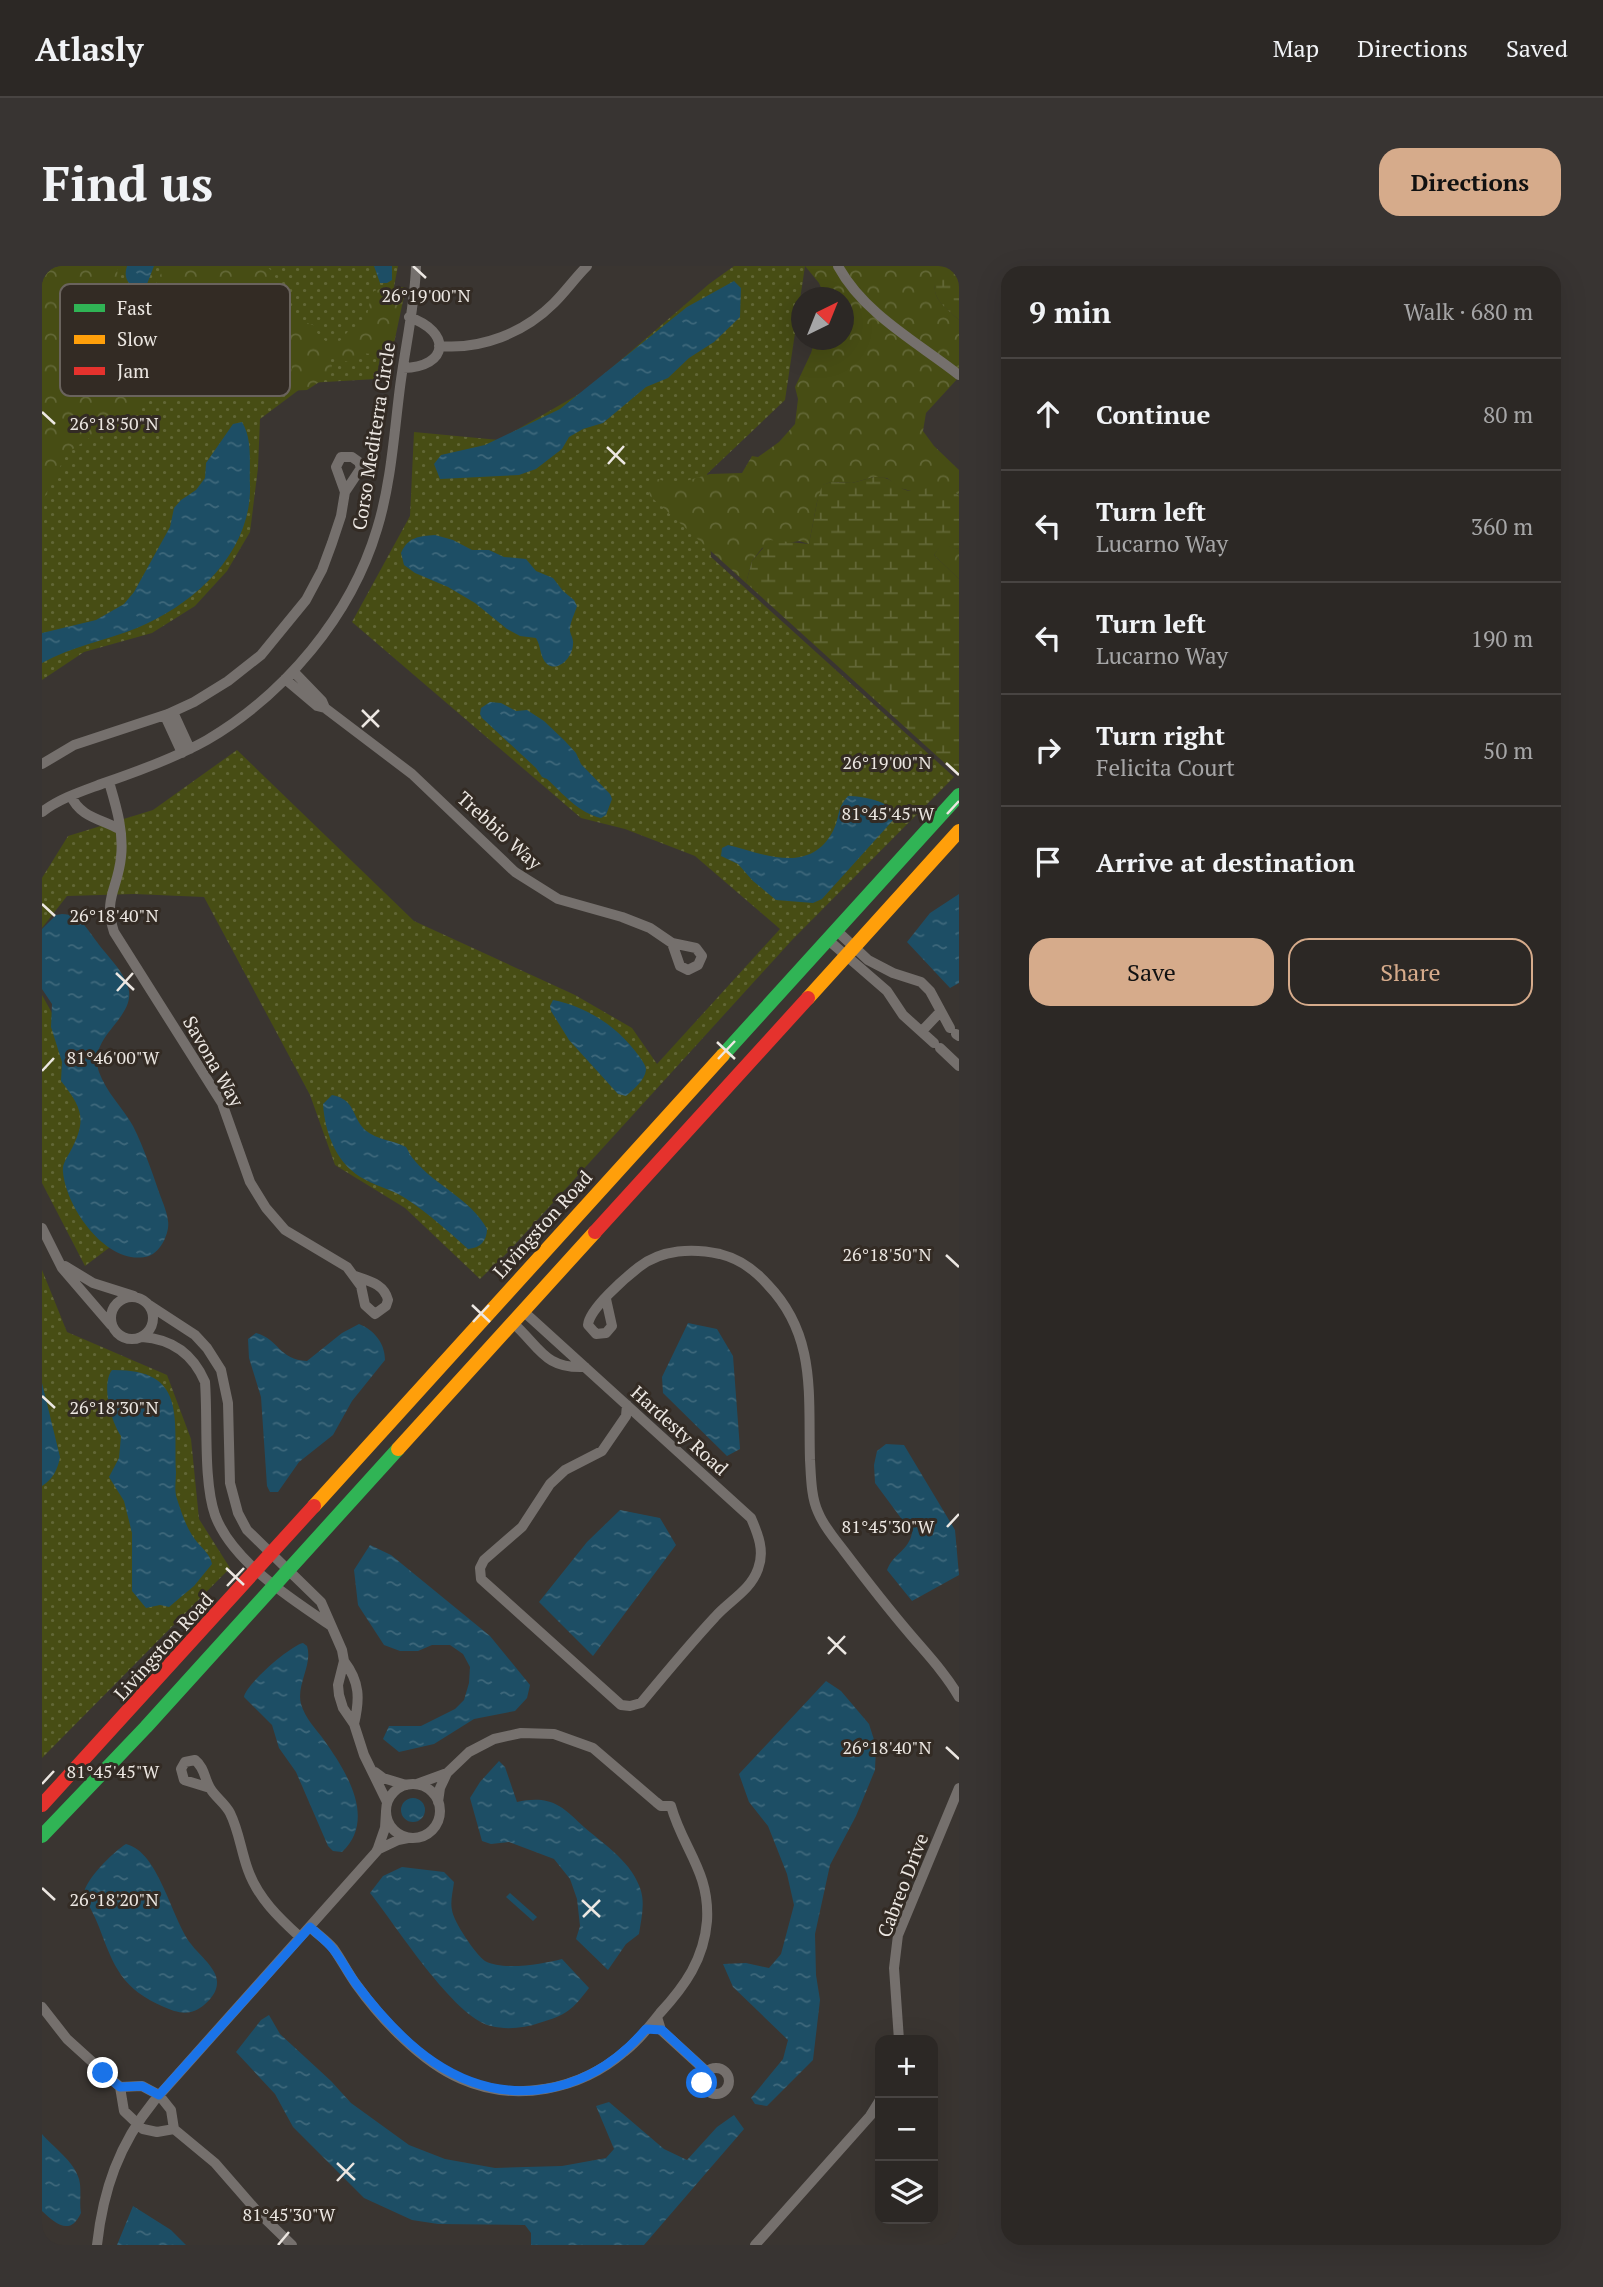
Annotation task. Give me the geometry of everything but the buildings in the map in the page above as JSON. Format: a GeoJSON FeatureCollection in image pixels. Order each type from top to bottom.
{"type":"FeatureCollection","features":[{"type":"Feature","properties":{"kind":"main road","name":"Livingston Road"},"geometry":{"type":"LineString","coordinates":[[42,1805],[959,795]]}},
{"type":"Feature","properties":{"kind":"main road"},"geometry":{"type":"LineString","coordinates":[[42,1836],[121,1754],[959,831]]}},
{"type":"Feature","properties":{"kind":"street"},"geometry":{"type":"LineString","coordinates":[[439,346],[469,346],[496,339],[521,328],[555,302],[587,266]]}},
{"type":"Feature","properties":{"kind":"street"},"geometry":{"type":"LineString","coordinates":[[838,266],[853,289],[869,306],[959,375]]}},
{"type":"Feature","properties":{"kind":"street","name":"Corso Mediterra Circle"},"geometry":{"type":"LineString","coordinates":[[42,812],[71,796],[186,751],[237,721],[289,675],[340,608],[368,557],[378,527],[416,267]]}},
{"type":"Feature","properties":{"kind":"street"},"geometry":{"type":"LineString","coordinates":[[403,368],[420,367],[432,361],[439,346],[438,336],[433,330],[409,317]]}},
{"type":"Feature","properties":{"kind":"street"},"geometry":{"type":"LineString","coordinates":[[42,764],[74,745],[107,732],[169,714],[228,681],[261,655],[306,600],[322,570],[341,516],[345,492]]}},
{"type":"Feature","properties":{"kind":"street","name":"Trebbio Way"},"geometry":{"type":"LineString","coordinates":[[289,675],[317,706],[325,708],[412,774],[515,872],[558,899],[622,917],[650,928],[673,943]]}},
{"type":"Feature","properties":{"kind":"street"},"geometry":{"type":"LineString","coordinates":[[169,714],[186,751]]}},
{"type":"Feature","properties":{"kind":"street","name":"Savona Way"},"geometry":{"type":"LineString","coordinates":[[109,782],[119,814],[122,842],[121,860],[109,898],[108,915],[114,932],[222,1103],[250,1182],[266,1208],[285,1230],[346,1267],[355,1276]]}},
{"type":"Feature","properties":{"kind":"street"},"geometry":{"type":"LineString","coordinates":[[71,796],[83,812],[119,829]]}},
{"type":"Feature","properties":{"kind":"street"},"geometry":{"type":"LineString","coordinates":[[832,935],[887,991],[903,1015],[959,1066]]}},
{"type":"Feature","properties":{"kind":"street"},"geometry":{"type":"LineString","coordinates":[[850,951],[883,969],[921,982],[930,990],[955,1033]]}},
{"type":"Feature","properties":{"kind":"street"},"geometry":{"type":"LineString","coordinates":[[922,1031],[941,1011]]}},
{"type":"Feature","properties":{"kind":"street"},"geometry":{"type":"LineString","coordinates":[[42,1228],[70,1279],[122,1337],[162,1340],[180,1349],[200,1370],[205,1382],[210,1484],[215,1515],[229,1541],[257,1570],[331,1626]]}},
{"type":"Feature","properties":{"kind":"street"},"geometry":{"type":"LineString","coordinates":[[606,1298],[643,1264],[680,1250],[704,1250],[731,1257],[755,1270],[779,1296],[799,1332],[806,1355],[810,1383],[811,1478],[816,1509],[827,1529],[959,1697]]}},
{"type":"Feature","properties":{"kind":"street"},"geometry":{"type":"LineString","coordinates":[[57,1259],[81,1278],[139,1298],[195,1335],[209,1351],[221,1370],[228,1403],[230,1483],[238,1513],[247,1530],[321,1602],[360,1695],[354,1724]]}},
{"type":"Feature","properties":{"kind":"street"},"geometry":{"type":"LineString","coordinates":[[113,1328],[111,1314],[118,1302],[124,1298],[139,1298]]}},
{"type":"Feature","properties":{"kind":"street"},"geometry":{"type":"LineString","coordinates":[[142,1337],[153,1323],[149,1305]]}},
{"type":"Feature","properties":{"kind":"street","name":"Hardesty Road"},"geometry":{"type":"LineString","coordinates":[[524,1312],[751,1518],[758,1534],[762,1555],[750,1586],[718,1614],[641,1703],[621,1705],[481,1579],[480,1568],[484,1560],[522,1527],[550,1484],[565,1470],[602,1451],[626,1416],[626,1405]]}},
{"type":"Feature","properties":{"kind":"street"},"geometry":{"type":"LineString","coordinates":[[513,1323],[549,1361],[564,1367],[585,1367]]}},
{"type":"Feature","properties":{"kind":"street"},"geometry":{"type":"LineString","coordinates":[[344,1661],[338,1685],[343,1708],[354,1724],[393,1829],[409,1838]]}},
{"type":"Feature","properties":{"kind":"street"},"geometry":{"type":"LineString","coordinates":[[97,2245],[104,2199],[111,2175],[136,2124],[377,1851],[398,1840],[423,1837],[434,1829],[440,1816],[440,1788],[447,1773],[469,1752],[495,1739],[521,1733],[554,1734],[593,1748],[656,1802],[662,1806],[671,1806],[680,1832],[699,1868],[706,1897],[707,1920],[703,1946],[680,1991],[646,2029],[610,2063],[571,2084],[544,2089],[517,2091],[476,2085],[438,2067],[411,2045],[358,1986],[332,1947],[310,1927]]}},
{"type":"Feature","properties":{"kind":"street"},"geometry":{"type":"LineString","coordinates":[[373,1770],[383,1778],[432,1792],[438,1802]]}},
{"type":"Feature","properties":{"kind":"street"},"geometry":{"type":"LineString","coordinates":[[377,1851],[385,1828],[386,1807],[395,1791],[447,1773]]}},
{"type":"Feature","properties":{"kind":"street"},"geometry":{"type":"LineString","coordinates":[[210,1788],[223,1801],[232,1816],[248,1871],[258,1891],[273,1911],[300,1937]]}},
{"type":"Feature","properties":{"kind":"street","name":"Cabreo Drive"},"geometry":{"type":"LineString","coordinates":[[899,2035],[894,1968],[898,1935],[959,1788]]}},
{"type":"Feature","properties":{"kind":"street"},"geometry":{"type":"LineString","coordinates":[[42,2007],[67,2039],[120,2087],[122,2106],[136,2124],[143,2129],[157,2132],[174,2129]]}},
{"type":"Feature","properties":{"kind":"street"},"geometry":{"type":"LineString","coordinates":[[657,2017],[662,2030],[706,2071]]}},
{"type":"Feature","properties":{"kind":"street"},"geometry":{"type":"LineString","coordinates":[[646,2029],[662,2030]]}},
{"type":"Feature","properties":{"kind":"street"},"geometry":{"type":"LineString","coordinates":[[120,2087],[142,2086],[159,2095],[171,2110],[174,2129],[215,2163],[256,2210],[292,2245]]}},
{"type":"Feature","properties":{"kind":"street"},"geometry":{"type":"LineString","coordinates":[[755,2245],[875,2108]]}},
{"type":"Feature","properties":{"kind":"green space"},"geometry":{"type":"Polygon","coordinates":[[[42,266],[398,266],[376,379],[308,383],[260,419],[258,468],[250,532],[227,571],[195,606],[152,633],[84,652],[42,680],[42,266]]]}},
{"type":"Feature","properties":{"kind":"green space"},"geometry":{"type":"Polygon","coordinates":[[[42,266],[117,266],[119,284],[60,284],[60,396],[143,396],[137,411],[123,421],[107,426],[67,453],[42,499],[42,266]]]}},
{"type":"Feature","properties":{"kind":"green space"},"geometry":{"type":"Polygon","coordinates":[[[164,266],[266,266],[273,272],[278,284],[155,284],[164,266]]]}},
{"type":"Feature","properties":{"kind":"green space"},"geometry":{"type":"Polygon","coordinates":[[[734,266],[805,266],[802,287],[791,287],[792,350],[785,400],[707,474],[711,557],[954,777],[793,939],[509,1251],[480,1279],[405,1208],[335,1165],[310,1095],[204,897],[134,894],[67,896],[42,928],[42,878],[68,836],[153,810],[237,750],[414,921],[575,995],[632,1028],[657,1064],[780,929],[695,856],[625,829],[581,818],[352,622],[410,516],[414,432],[499,440],[586,390],[709,284],[734,266]]]}},
{"type":"Feature","properties":{"kind":"green space"},"geometry":{"type":"Polygon","coordinates":[[[805,266],[934,266],[937,297],[959,320],[959,377],[926,413],[923,431],[959,470],[959,496],[956,493],[911,491],[900,488],[887,478],[874,477],[852,483],[831,482],[823,485],[809,544],[799,541],[762,548],[752,561],[746,583],[650,496],[649,492],[653,480],[659,479],[672,485],[710,474],[742,473],[752,456],[758,457],[779,442],[795,424],[798,399],[795,387],[812,350],[854,350],[854,287],[821,287],[805,266]]]}},
{"type":"Feature","properties":{"kind":"green space"},"geometry":{"type":"Polygon","coordinates":[[[934,266],[959,266],[959,320],[937,298],[934,266]]]}},
{"type":"Feature","properties":{"kind":"green space"},"geometry":{"type":"Polygon","coordinates":[[[387,287],[406,287],[390,362],[373,354],[359,353],[348,362],[333,357],[320,357],[332,365],[330,375],[307,390],[290,391],[290,313],[313,325],[319,336],[331,345],[341,340],[350,329],[362,327],[374,291],[387,287]]]}},
{"type":"Feature","properties":{"kind":"green space"},"geometry":{"type":"Polygon","coordinates":[[[874,477],[888,479],[907,491],[944,486],[959,496],[959,549],[941,545],[934,555],[959,579],[959,776],[746,583],[752,561],[770,540],[809,544],[822,485],[831,482],[852,483],[874,477]]]}},
{"type":"Feature","properties":{"kind":"green space"},"geometry":{"type":"Polygon","coordinates":[[[941,544],[959,549],[959,579],[934,555],[941,544]]]}},
{"type":"Feature","properties":{"kind":"green space"},"geometry":{"type":"Polygon","coordinates":[[[42,995],[52,1013],[126,1235],[85,1266],[42,1183],[42,995]]]}},
{"type":"Feature","properties":{"kind":"green space"},"geometry":{"type":"Polygon","coordinates":[[[42,1270],[67,1332],[167,1375],[191,1439],[199,1519],[230,1568],[42,1758],[42,1270]]]}},
{"type":"Feature","properties":{"kind":"water"},"geometry":{"type":"Polygon","coordinates":[[[127,266],[154,266],[147,284],[131,284],[126,274],[127,266]]]}},
{"type":"Feature","properties":{"kind":"water"},"geometry":{"type":"Polygon","coordinates":[[[374,266],[392,266],[392,280],[380,283],[374,266]]]}},
{"type":"Feature","properties":{"kind":"water"},"geometry":{"type":"Polygon","coordinates":[[[734,281],[741,288],[740,317],[714,342],[689,358],[668,378],[646,387],[603,423],[569,437],[562,449],[536,469],[519,475],[440,479],[434,464],[441,455],[485,445],[560,409],[687,307],[734,281]]]}},
{"type":"Feature","properties":{"kind":"water"},"geometry":{"type":"Polygon","coordinates":[[[242,422],[248,436],[250,452],[248,509],[241,532],[216,573],[199,590],[159,618],[42,663],[42,633],[96,620],[124,604],[134,592],[170,527],[174,508],[196,490],[205,478],[206,463],[233,424],[242,422]]]}},
{"type":"Feature","properties":{"kind":"water"},"geometry":{"type":"Polygon","coordinates":[[[435,535],[453,540],[472,550],[489,550],[504,557],[526,559],[536,571],[553,578],[577,606],[571,622],[573,642],[568,658],[561,665],[547,664],[536,638],[520,636],[507,629],[475,603],[404,565],[401,553],[407,544],[419,537],[435,535]]]}},
{"type":"Feature","properties":{"kind":"water"},"geometry":{"type":"Polygon","coordinates":[[[490,702],[501,703],[516,711],[527,710],[544,721],[565,741],[576,753],[581,764],[610,794],[612,799],[606,815],[601,818],[586,812],[542,777],[536,768],[482,718],[481,708],[490,702]]]}},
{"type":"Feature","properties":{"kind":"water"},"geometry":{"type":"Polygon","coordinates":[[[848,796],[881,802],[896,813],[895,818],[822,899],[813,903],[776,900],[738,864],[721,856],[722,848],[728,845],[785,858],[812,853],[823,845],[833,831],[848,796]]]}},
{"type":"Feature","properties":{"kind":"water"},"geometry":{"type":"Polygon","coordinates":[[[959,894],[959,983],[950,988],[907,942],[930,913],[959,894]]]}},
{"type":"Feature","properties":{"kind":"water"},"geometry":{"type":"Polygon","coordinates":[[[56,915],[78,919],[86,927],[120,971],[129,991],[124,1011],[104,1039],[97,1060],[102,1079],[137,1134],[167,1214],[166,1236],[161,1246],[149,1256],[134,1257],[119,1253],[105,1244],[81,1218],[66,1186],[63,1167],[79,1131],[80,1115],[74,1099],[61,1081],[62,1062],[51,1027],[52,1004],[42,989],[42,929],[56,915]]]}},
{"type":"Feature","properties":{"kind":"water"},"geometry":{"type":"Polygon","coordinates":[[[553,1000],[590,1013],[612,1027],[639,1056],[645,1066],[645,1074],[626,1096],[618,1094],[569,1040],[551,1011],[553,1000]]]}},
{"type":"Feature","properties":{"kind":"water"},"geometry":{"type":"Polygon","coordinates":[[[332,1095],[340,1097],[349,1105],[365,1130],[406,1147],[423,1170],[472,1209],[487,1229],[482,1243],[468,1249],[413,1204],[366,1180],[347,1166],[334,1148],[326,1127],[323,1104],[332,1095]]]}},
{"type":"Feature","properties":{"kind":"water"},"geometry":{"type":"Polygon","coordinates":[[[688,1323],[717,1329],[733,1356],[740,1449],[727,1456],[663,1393],[662,1377],[688,1323]]]}},
{"type":"Feature","properties":{"kind":"water"},"geometry":{"type":"Polygon","coordinates":[[[359,1324],[378,1338],[385,1360],[352,1401],[333,1435],[299,1462],[278,1492],[270,1492],[267,1486],[261,1397],[249,1358],[248,1339],[256,1333],[270,1340],[290,1357],[307,1361],[342,1333],[359,1324]]]}},
{"type":"Feature","properties":{"kind":"water"},"geometry":{"type":"Polygon","coordinates":[[[112,1370],[136,1372],[153,1378],[164,1387],[171,1399],[176,1432],[176,1496],[189,1529],[212,1564],[194,1586],[169,1607],[160,1605],[146,1608],[132,1591],[132,1533],[124,1501],[109,1477],[119,1458],[121,1436],[114,1422],[107,1393],[112,1370]]]}},
{"type":"Feature","properties":{"kind":"water"},"geometry":{"type":"Polygon","coordinates":[[[42,1383],[60,1457],[54,1473],[42,1486],[42,1383]]]}},
{"type":"Feature","properties":{"kind":"water"},"geometry":{"type":"Polygon","coordinates":[[[886,1444],[904,1445],[955,1530],[959,1575],[912,1601],[887,1570],[908,1544],[912,1533],[875,1483],[874,1465],[877,1451],[886,1444]]]}},
{"type":"Feature","properties":{"kind":"water"},"geometry":{"type":"Polygon","coordinates":[[[620,1510],[660,1518],[676,1545],[593,1656],[539,1602],[587,1542],[620,1510]]]}},
{"type":"Feature","properties":{"kind":"water"},"geometry":{"type":"Polygon","coordinates":[[[370,1545],[391,1555],[490,1636],[530,1685],[527,1698],[515,1711],[474,1719],[434,1744],[399,1752],[383,1739],[389,1726],[421,1726],[455,1709],[464,1700],[470,1667],[463,1654],[450,1645],[432,1645],[418,1651],[400,1651],[384,1645],[358,1605],[354,1570],[370,1545]]]}},
{"type":"Feature","properties":{"kind":"water"},"geometry":{"type":"Polygon","coordinates":[[[303,1643],[307,1646],[308,1660],[301,1689],[301,1704],[349,1780],[357,1810],[357,1825],[352,1839],[342,1852],[333,1851],[328,1846],[296,1772],[279,1748],[272,1725],[244,1697],[269,1666],[303,1643]]]}},
{"type":"Feature","properties":{"kind":"water"},"geometry":{"type":"Polygon","coordinates":[[[826,1681],[841,1691],[869,1724],[876,1746],[875,1770],[856,1816],[830,1865],[815,1934],[816,1975],[820,2000],[813,2060],[767,2106],[755,2104],[751,2098],[783,2059],[788,2040],[733,1987],[723,1964],[746,1963],[769,1968],[781,1954],[794,1905],[787,1874],[768,1826],[749,1802],[739,1774],[826,1681]]]}},
{"type":"Feature","properties":{"kind":"water"},"geometry":{"type":"Polygon","coordinates":[[[499,1761],[505,1767],[517,1802],[544,1800],[562,1808],[617,1855],[637,1881],[643,1902],[639,1934],[626,1944],[608,1970],[576,1939],[580,1926],[577,1899],[570,1879],[554,1859],[509,1842],[491,1844],[482,1841],[470,1798],[499,1761]]]}},
{"type":"Feature","properties":{"kind":"water"},"geometry":{"type":"Polygon","coordinates":[[[413,1798],[422,1801],[425,1810],[422,1819],[413,1822],[404,1819],[401,1810],[404,1801],[413,1798]]]}},
{"type":"Feature","properties":{"kind":"water"},"geometry":{"type":"Polygon","coordinates":[[[126,1844],[147,1859],[156,1872],[184,1933],[214,1973],[217,1983],[215,1992],[206,2004],[194,2011],[182,2013],[167,2008],[138,1993],[129,1984],[115,1965],[84,1894],[94,1874],[126,1844]]]}},
{"type":"Feature","properties":{"kind":"water"},"geometry":{"type":"Polygon","coordinates":[[[402,1867],[444,1872],[454,1882],[451,1904],[453,1915],[476,1952],[485,1961],[512,1966],[562,1959],[589,1988],[568,2011],[534,2025],[503,2028],[476,2019],[443,1989],[370,1893],[383,1876],[402,1867]]]}},
{"type":"Feature","properties":{"kind":"water"},"geometry":{"type":"Polygon","coordinates":[[[510,1893],[537,1917],[533,1921],[506,1897],[510,1893]]]}},
{"type":"Feature","properties":{"kind":"water"},"geometry":{"type":"Polygon","coordinates":[[[269,2015],[280,2034],[351,2103],[409,2145],[445,2159],[495,2168],[562,2166],[606,2158],[614,2149],[596,2106],[609,2102],[664,2149],[687,2160],[717,2127],[734,2115],[744,2129],[644,2245],[531,2245],[531,2233],[525,2225],[438,2224],[412,2220],[364,2198],[293,2127],[275,2094],[236,2052],[261,2020],[269,2015]]]}},
{"type":"Feature","properties":{"kind":"water"},"geometry":{"type":"Polygon","coordinates":[[[42,2134],[68,2160],[79,2179],[81,2213],[77,2220],[67,2226],[57,2223],[42,2211],[42,2134]]]}},
{"type":"Feature","properties":{"kind":"water"},"geometry":{"type":"Polygon","coordinates":[[[133,2206],[171,2230],[186,2245],[117,2245],[133,2206]]]}},
{"type":"Feature","properties":{"kind":"traffic: fast"},"geometry":{"type":"LineString","coordinates":[[723,1055],[959,795]]}},
{"type":"Feature","properties":{"kind":"traffic: fast"},"geometry":{"type":"LineString","coordinates":[[42,1836],[146,1727],[398,1449]]}},
{"type":"Feature","properties":{"kind":"traffic: slow"},"geometry":{"type":"LineString","coordinates":[[808,998],[959,831]]}},
{"type":"Feature","properties":{"kind":"traffic: slow"},"geometry":{"type":"LineString","coordinates":[[314,1506],[723,1055]]}},
{"type":"Feature","properties":{"kind":"traffic: slow"},"geometry":{"type":"LineString","coordinates":[[398,1449],[595,1232]]}},
{"type":"Feature","properties":{"kind":"traffic: jam"},"geometry":{"type":"LineString","coordinates":[[595,1232],[808,998]]}},
{"type":"Feature","properties":{"kind":"traffic: jam"},"geometry":{"type":"LineString","coordinates":[[42,1805],[314,1506]]}},
{"type":"Feature","properties":{"kind":"route"},"geometry":{"type":"LineString","coordinates":[[103,2073],[120,2087],[142,2086],[159,2095],[310,1927],[332,1947],[358,1986],[411,2045],[438,2067],[460,2079],[476,2085],[517,2091],[571,2084],[610,2063],[646,2029],[662,2030],[706,2071],[702,2083]]}}]}
